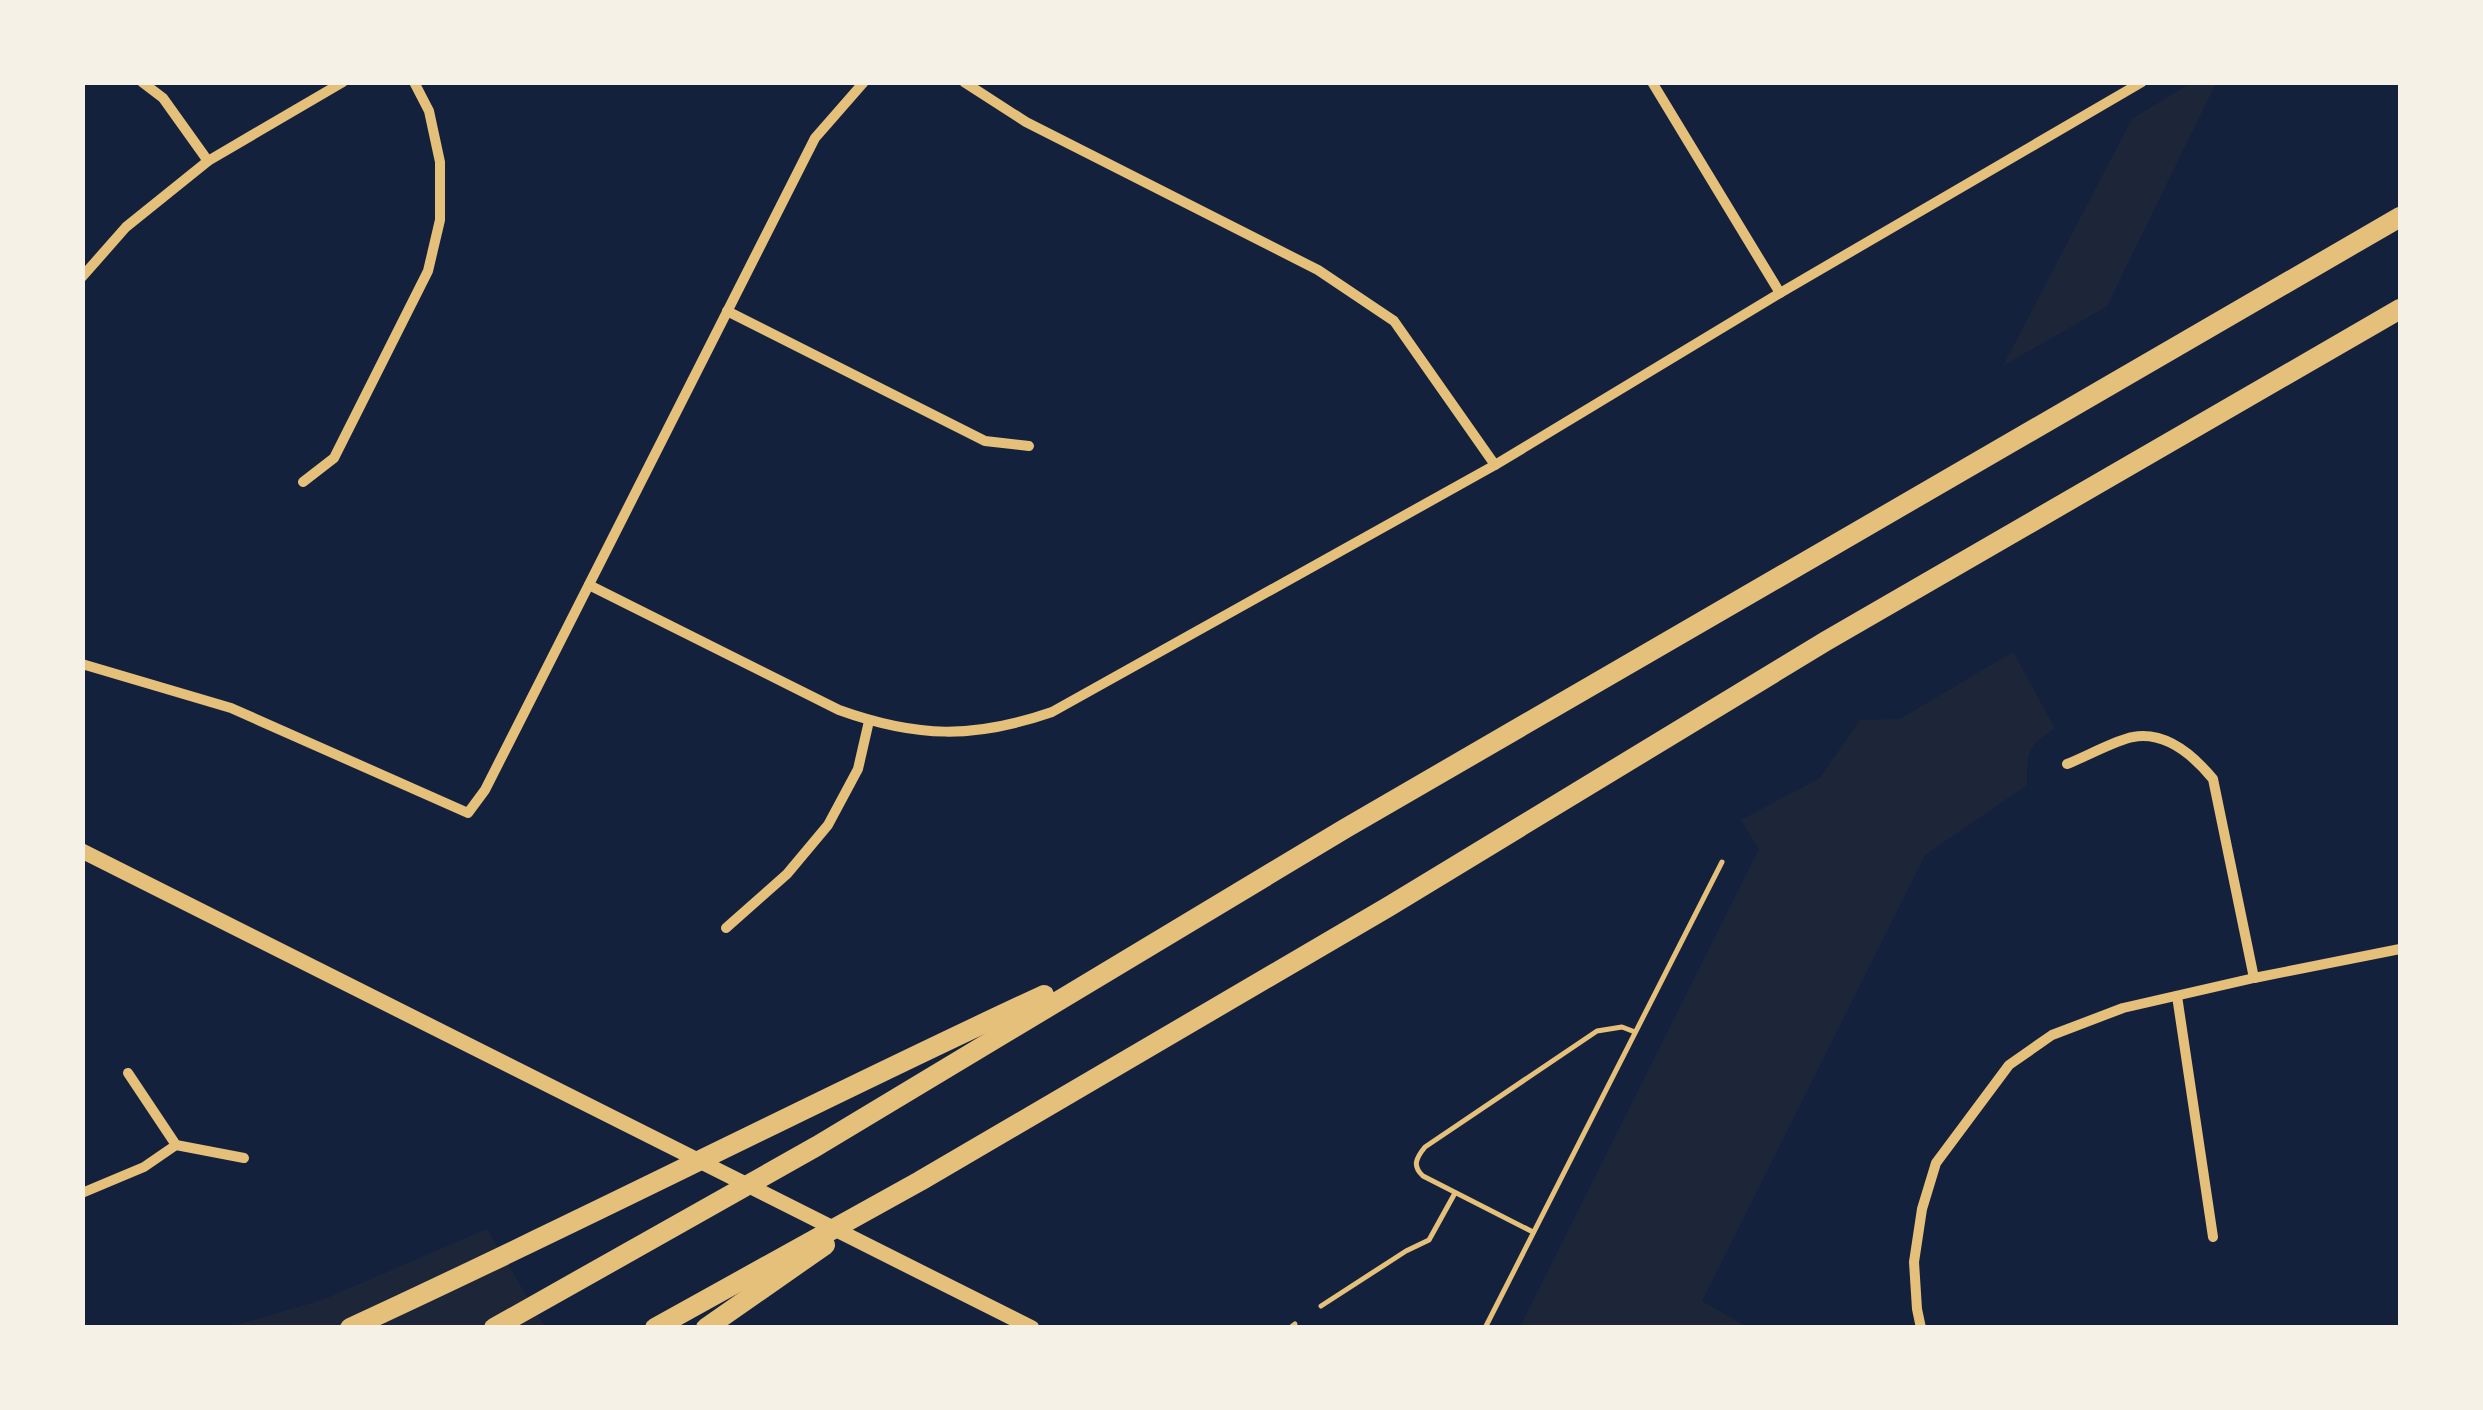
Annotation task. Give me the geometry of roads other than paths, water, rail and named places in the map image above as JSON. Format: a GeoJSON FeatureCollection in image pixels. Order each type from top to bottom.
{"type":"FeatureCollection","features":[{"type":"Feature","properties":{"kind":"highway"},"geometry":{"type":"LineString","coordinates":[[494,1328],[817,1146],[1346,828],[2400,217]]}},
{"type":"Feature","properties":{"kind":"highway"},"geometry":{"type":"LineString","coordinates":[[655,1328],[785,1264],[1371,917],[1826,641],[2400,309]]}},
{"type":"Feature","properties":{"kind":"highway"},"geometry":{"type":"LineString","coordinates":[[350,1328],[640,1192],[898,1063],[1137,953]]}},
{"type":"Feature","properties":{"kind":"highway"},"geometry":{"type":"LineString","coordinates":[[706,1328],[785,1264]]}},
{"type":"Feature","properties":{"kind":"main road"},"geometry":{"type":"LineString","coordinates":[[82,851],[1032,1328]]}},
{"type":"Feature","properties":{"kind":"street"},"geometry":{"type":"LineString","coordinates":[[142,82],[163,98],[208,161]]}},
{"type":"Feature","properties":{"kind":"street"},"geometry":{"type":"LineString","coordinates":[[82,277],[126,228],[208,161],[342,82]]}},
{"type":"Feature","properties":{"kind":"street"},"geometry":{"type":"LineString","coordinates":[[303,482],[334,458],[428,270],[440,220],[440,162],[429,111],[414,82]]}},
{"type":"Feature","properties":{"kind":"street"},"geometry":{"type":"LineString","coordinates":[[82,664],[231,708],[468,814],[486,790],[815,138],[864,82]]}},
{"type":"Feature","properties":{"kind":"street"},"geometry":{"type":"LineString","coordinates":[[964,82],[1026,122],[1318,270],[1394,322],[1494,465]]}},
{"type":"Feature","properties":{"kind":"street"},"geometry":{"type":"LineString","coordinates":[[1652,82],[1780,293]]}},
{"type":"Feature","properties":{"kind":"street"},"geometry":{"type":"LineString","coordinates":[[589,585],[806,694],[869,721],[933,732],[983,731],[1052,712],[1494,465],[2142,82]]}},
{"type":"Feature","properties":{"kind":"street"},"geometry":{"type":"LineString","coordinates":[[727,312],[985,441],[1029,446]]}},
{"type":"Feature","properties":{"kind":"street"},"geometry":{"type":"LineString","coordinates":[[726,928],[786,874],[828,826],[858,770],[869,721]]}},
{"type":"Feature","properties":{"kind":"street"},"geometry":{"type":"LineString","coordinates":[[2068,764],[2132,736],[2157,738],[2198,761],[2213,779],[2254,978]]}},
{"type":"Feature","properties":{"kind":"street"},"geometry":{"type":"LineString","coordinates":[[1921,1328],[1914,1262],[1922,1209],[1936,1163],[2009,1065],[2052,1035],[2123,1008],[2400,949]]}},
{"type":"Feature","properties":{"kind":"street"},"geometry":{"type":"LineString","coordinates":[[2177,996],[2214,1237]]}},
{"type":"Feature","properties":{"kind":"street"},"geometry":{"type":"LineString","coordinates":[[128,1073],[176,1146]]}},
{"type":"Feature","properties":{"kind":"street"},"geometry":{"type":"LineString","coordinates":[[82,1193],[144,1167],[176,1146],[244,1158]]}},
{"type":"Feature","properties":{"kind":"lane"},"geometry":{"type":"LineString","coordinates":[[1485,1328],[1722,862]]}},
{"type":"Feature","properties":{"kind":"lane"},"geometry":{"type":"LineString","coordinates":[[1534,1232],[1423,1176],[1415,1163],[1424,1146],[1597,1031],[1622,1027],[1635,1032]]}},
{"type":"Feature","properties":{"kind":"lane"},"geometry":{"type":"LineString","coordinates":[[1321,1306],[1429,1240],[1455,1192]]}}]}
